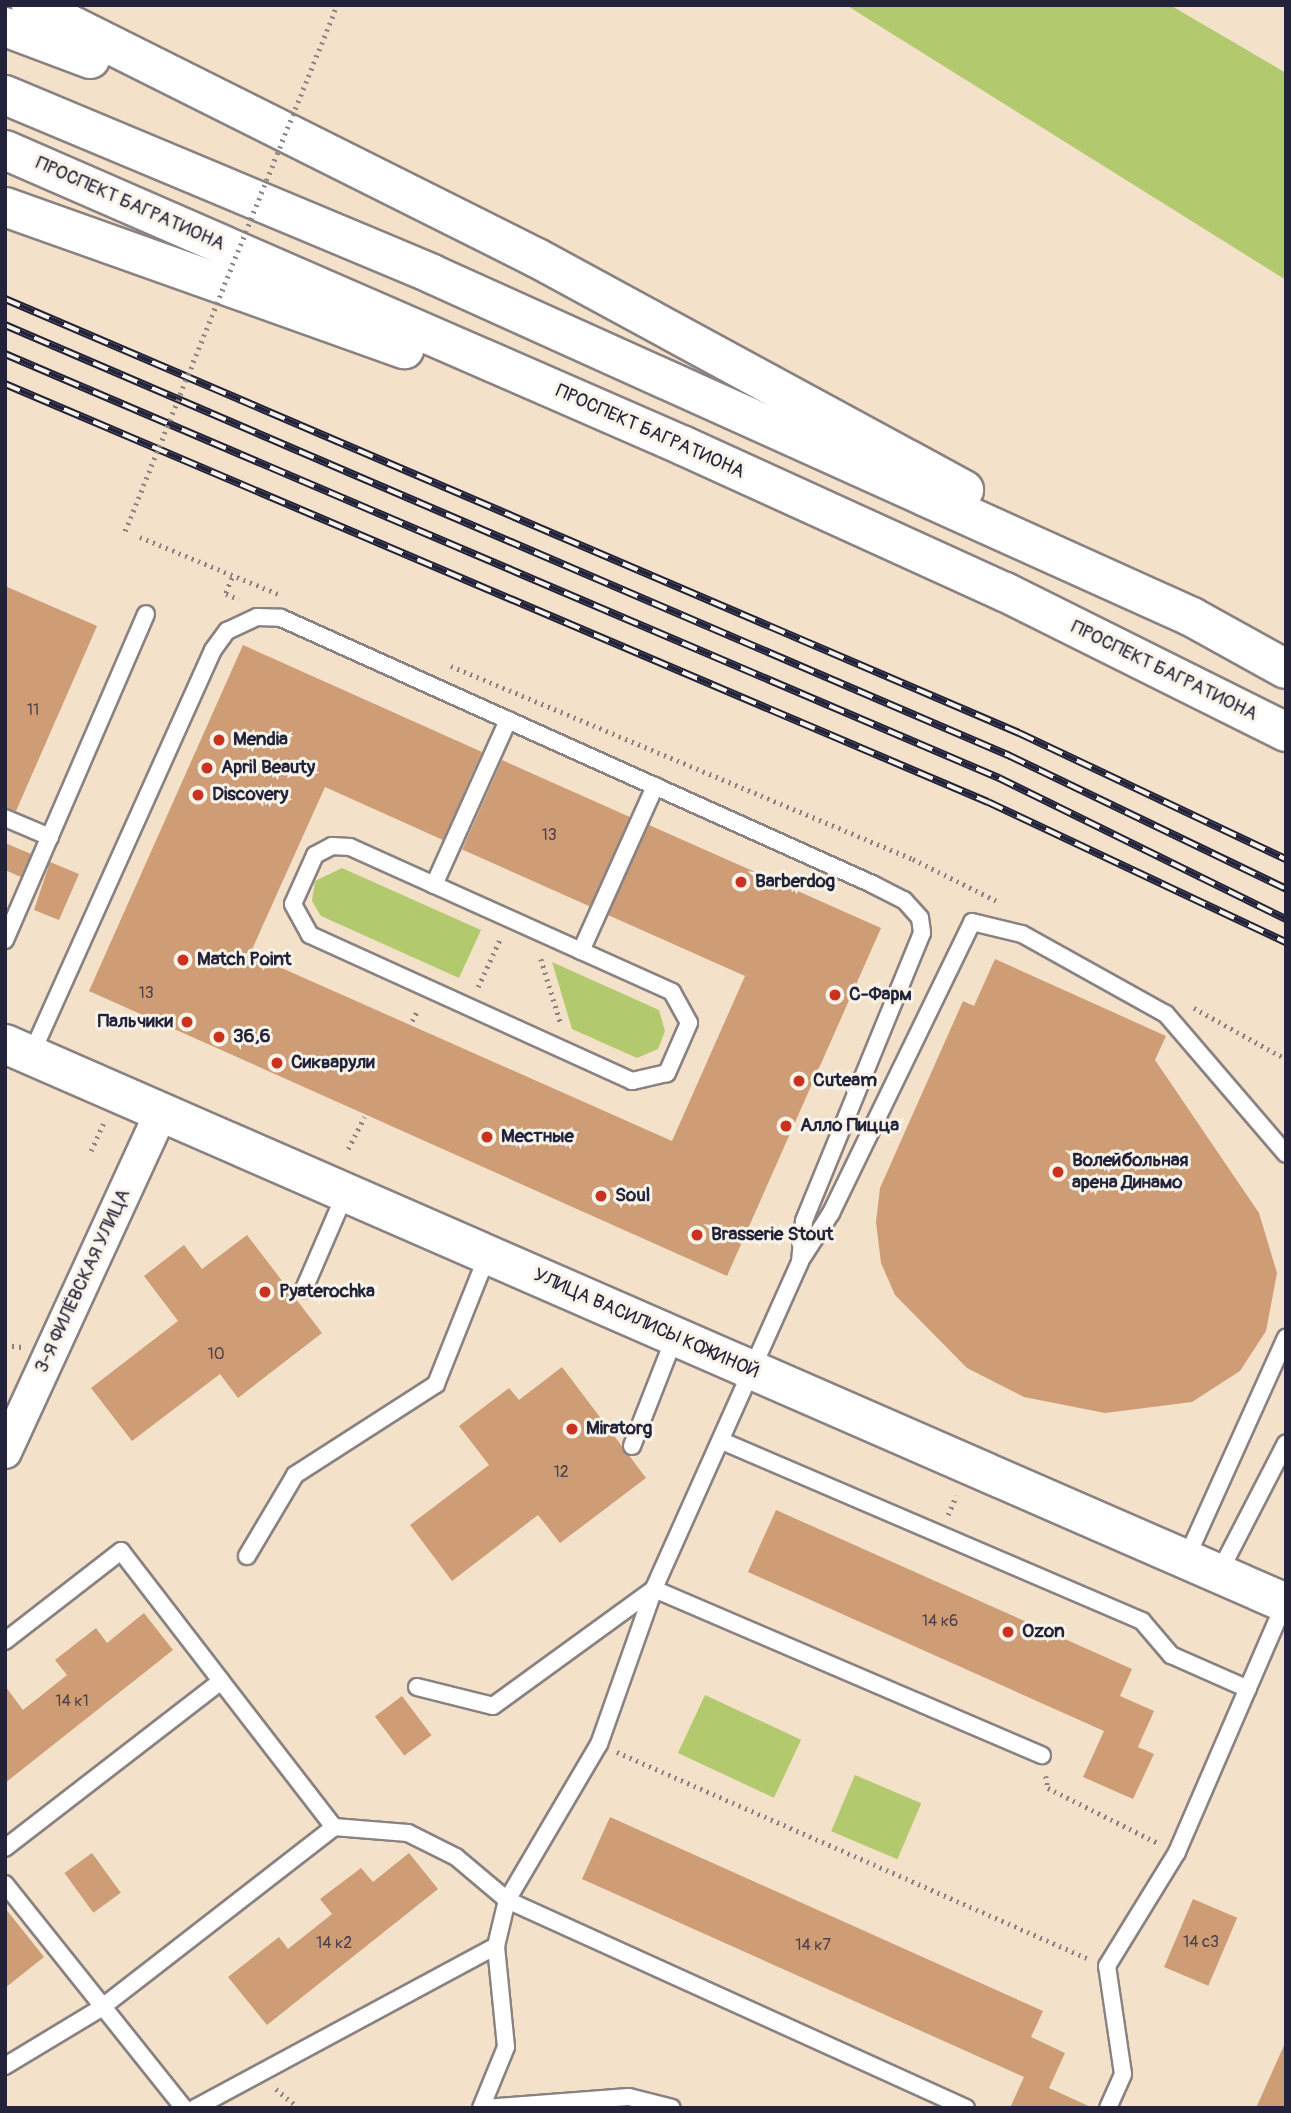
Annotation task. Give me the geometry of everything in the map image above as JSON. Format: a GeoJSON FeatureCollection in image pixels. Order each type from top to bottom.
{"type":"FeatureCollection","features":[{"type":"Feature","properties":{"kind":"main road"},"geometry":{"type":"LineString","coordinates":[[31,5],[741,365],[1286,669]]}},
{"type":"Feature","properties":{"kind":"main road"},"geometry":{"type":"LineString","coordinates":[[5,27],[272,128]]}},
{"type":"Feature","properties":{"kind":"main road"},"geometry":{"type":"LineString","coordinates":[[5,95],[432,274],[1192,617]]}},
{"type":"Feature","properties":{"kind":"main road","name":"ПРОСПЕКТ БАГРАТИОНА"},"geometry":{"type":"LineString","coordinates":[[5,150],[684,446],[1005,592],[1286,732]]}},
{"type":"Feature","properties":{"kind":"main road"},"geometry":{"type":"LineString","coordinates":[[5,207],[684,446]]}},
{"type":"Feature","properties":{"kind":"main road","name":"УЛИЦА ВАСИЛИСЫ КОЖИНОЙ"},"geometry":{"type":"LineString","coordinates":[[18,1049],[347,1189],[751,1371],[1285,1603]]}},
{"type":"Feature","properties":{"kind":"street","name":"3-Я ФИЛЁВСКАЯ УЛИЦА"},"geometry":{"type":"LineString","coordinates":[[5,1451],[162,1111]]}},
{"type":"Feature","properties":{"kind":"lane"},"geometry":{"type":"LineString","coordinates":[[5,940],[146,614]]}},
{"type":"Feature","properties":{"kind":"lane"},"geometry":{"type":"LineString","coordinates":[[18,1049],[213,650],[227,631],[257,617],[282,618],[904,900],[920,918],[922,933],[804,1221],[800,1262]]}},
{"type":"Feature","properties":{"kind":"lane"},"geometry":{"type":"LineString","coordinates":[[434,885],[508,720]]}},
{"type":"Feature","properties":{"kind":"lane"},"geometry":{"type":"LineString","coordinates":[[581,951],[654,786]]}},
{"type":"Feature","properties":{"kind":"lane"},"geometry":{"type":"LineString","coordinates":[[5,818],[50,837]]}},
{"type":"Feature","properties":{"kind":"lane"},"geometry":{"type":"LineString","coordinates":[[332,846],[350,847],[434,885],[672,992],[690,1023],[667,1073],[654,1081],[632,1080],[310,935],[294,912],[315,855],[332,846]]}},
{"type":"Feature","properties":{"kind":"lane"},"geometry":{"type":"LineString","coordinates":[[672,2108],[629,2098],[483,2108],[506,2047],[496,1946],[507,1900],[599,1745],[654,1589],[800,1262],[831,1213],[972,922],[1022,934],[1166,1014],[1286,1154]]}},
{"type":"Feature","properties":{"kind":"lane"},"geometry":{"type":"LineString","coordinates":[[304,1289],[347,1189]]}},
{"type":"Feature","properties":{"kind":"lane"},"geometry":{"type":"LineString","coordinates":[[247,1556],[295,1475],[436,1384],[488,1254]]}},
{"type":"Feature","properties":{"kind":"lane"},"geometry":{"type":"LineString","coordinates":[[632,1446],[675,1336]]}},
{"type":"Feature","properties":{"kind":"lane"},"geometry":{"type":"LineString","coordinates":[[1203,1566],[1286,1338]]}},
{"type":"Feature","properties":{"kind":"lane"},"geometry":{"type":"LineString","coordinates":[[722,1441],[1142,1621],[1171,1655],[1248,1689]]}},
{"type":"Feature","properties":{"kind":"lane"},"geometry":{"type":"LineString","coordinates":[[1203,1566],[1286,1443]]}},
{"type":"Feature","properties":{"kind":"lane"},"geometry":{"type":"LineString","coordinates":[[5,1641],[121,1551],[334,1827]]}},
{"type":"Feature","properties":{"kind":"lane"},"geometry":{"type":"LineString","coordinates":[[417,1687],[493,1706],[654,1589]]}},
{"type":"Feature","properties":{"kind":"lane"},"geometry":{"type":"LineString","coordinates":[[654,1589],[1042,1755]]}},
{"type":"Feature","properties":{"kind":"lane"},"geometry":{"type":"LineString","coordinates":[[1108,2108],[1123,2074],[1107,1966],[1177,1852],[1285,1603]]}},
{"type":"Feature","properties":{"kind":"lane"},"geometry":{"type":"LineString","coordinates":[[5,1848],[220,1681]]}},
{"type":"Feature","properties":{"kind":"lane"},"geometry":{"type":"LineString","coordinates":[[5,2066],[101,2008],[334,1827],[408,1833],[456,1857],[507,1900],[966,2108]]}},
{"type":"Feature","properties":{"kind":"lane"},"geometry":{"type":"LineString","coordinates":[[5,1884],[101,2008],[184,2108]]}},
{"type":"Feature","properties":{"kind":"lane"},"geometry":{"type":"LineString","coordinates":[[195,2108],[496,1946]]}},
{"type":"Feature","properties":{"kind":"path"},"geometry":{"type":"LineString","coordinates":[[125,531],[337,5]]}},
{"type":"Feature","properties":{"kind":"path"},"geometry":{"type":"LineString","coordinates":[[140,537],[290,599]]}},
{"type":"Feature","properties":{"kind":"path"},"geometry":{"type":"LineString","coordinates":[[226,594],[232,578]]}},
{"type":"Feature","properties":{"kind":"path"},"geometry":{"type":"LineString","coordinates":[[443,663],[913,859],[1012,909]]}},
{"type":"Feature","properties":{"kind":"path"},"geometry":{"type":"LineString","coordinates":[[469,1007],[509,919]]}},
{"type":"Feature","properties":{"kind":"path"},"geometry":{"type":"LineString","coordinates":[[532,929],[570,1052]]}},
{"type":"Feature","properties":{"kind":"path"},"geometry":{"type":"LineString","coordinates":[[1180,1000],[1286,1059]]}},
{"type":"Feature","properties":{"kind":"path"},"geometry":{"type":"LineString","coordinates":[[348,1149],[364,1117]]}},
{"type":"Feature","properties":{"kind":"path"},"geometry":{"type":"LineString","coordinates":[[91,1150],[103,1124]]}},
{"type":"Feature","properties":{"kind":"path"},"geometry":{"type":"LineString","coordinates":[[948,1516],[956,1496]]}},
{"type":"Feature","properties":{"kind":"path"},"geometry":{"type":"LineString","coordinates":[[599,1745],[1107,1966]]}},
{"type":"Feature","properties":{"kind":"path"},"geometry":{"type":"LineString","coordinates":[[1042,1755],[1048,1788],[1177,1852]]}},
{"type":"Feature","properties":{"kind":"green space"},"geometry":{"type":"Polygon","coordinates":[[[846,5],[1170,5],[1286,73],[1286,280],[846,5]]]}},
{"type":"Feature","properties":{"kind":"green space"},"geometry":{"type":"Polygon","coordinates":[[[342,868],[481,930],[459,978],[321,916],[312,901],[315,881],[342,868]]]}},
{"type":"Feature","properties":{"kind":"green space"},"geometry":{"type":"Polygon","coordinates":[[[552,962],[659,1010],[665,1031],[658,1049],[637,1058],[572,1029],[552,962]]]}},
{"type":"Feature","properties":{"kind":"green space"},"geometry":{"type":"Polygon","coordinates":[[[705,1695],[801,1740],[774,1798],[678,1753],[705,1695]]]}},
{"type":"Feature","properties":{"kind":"green space"},"geometry":{"type":"Polygon","coordinates":[[[855,1775],[921,1803],[897,1859],[831,1831],[855,1775]]]}},
{"type":"Feature","properties":{"kind":"building"},"geometry":{"type":"Polygon","coordinates":[[[5,586],[97,626],[16,811],[5,808],[5,586]]]}},
{"type":"Feature","properties":{"kind":"building","name":"Match Point"},"geometry":{"type":"Polygon","coordinates":[[[243,645],[482,752],[443,840],[325,787],[250,954],[672,1141],[745,976],[608,915],[649,825],[881,928],[727,1276],[89,991],[243,645]]]}},
{"type":"Feature","properties":{"kind":"building"},"geometry":{"type":"Polygon","coordinates":[[[502,760],[630,817],[590,906],[462,850],[502,760]]]}},
{"type":"Feature","properties":{"kind":"building"},"geometry":{"type":"Polygon","coordinates":[[[5,843],[31,854],[21,877],[5,870],[5,843]]]}},
{"type":"Feature","properties":{"kind":"building"},"geometry":{"type":"Polygon","coordinates":[[[50,862],[79,874],[59,920],[34,910],[50,862]]]}},
{"type":"Feature","properties":{"kind":"building","name":"Волейбольная арена Динамо"},"geometry":{"type":"Polygon","coordinates":[[[995,959],[1166,1036],[1155,1060],[1259,1213],[1277,1273],[1266,1331],[1240,1371],[1192,1402],[1105,1413],[1024,1397],[967,1368],[895,1295],[881,1263],[876,1222],[880,1188],[963,1001],[974,1006],[995,959]]]}},
{"type":"Feature","properties":{"kind":"building"},"geometry":{"type":"Polygon","coordinates":[[[247,1235],[322,1333],[238,1398],[220,1374],[132,1441],[91,1388],[178,1321],[144,1276],[184,1245],[202,1269],[247,1235]]]}},
{"type":"Feature","properties":{"kind":"building"},"geometry":{"type":"Polygon","coordinates":[[[562,1367],[646,1478],[560,1543],[538,1515],[452,1581],[410,1525],[489,1465],[459,1426],[509,1388],[519,1400],[562,1367]]]}},
{"type":"Feature","properties":{"kind":"building"},"geometry":{"type":"Polygon","coordinates":[[[776,1510],[1132,1669],[1120,1696],[1154,1711],[1138,1747],[1154,1754],[1133,1799],[1083,1777],[1104,1731],[748,1572],[776,1510]]]}},
{"type":"Feature","properties":{"kind":"building"},"geometry":{"type":"Polygon","coordinates":[[[144,1613],[173,1650],[5,1783],[5,1686],[23,1710],[67,1675],[55,1660],[96,1628],[107,1643],[144,1613]]]}},
{"type":"Feature","properties":{"kind":"building"},"geometry":{"type":"Polygon","coordinates":[[[402,1696],[431,1735],[404,1756],[375,1716],[402,1696]]]}},
{"type":"Feature","properties":{"kind":"building"},"geometry":{"type":"Polygon","coordinates":[[[610,1817],[1043,2011],[1031,2037],[1065,2053],[1049,2088],[1093,2108],[1010,2108],[1024,2077],[582,1879],[610,1817]]]}},
{"type":"Feature","properties":{"kind":"building"},"geometry":{"type":"Polygon","coordinates":[[[92,1853],[121,1893],[93,1913],[64,1873],[92,1853]]]}},
{"type":"Feature","properties":{"kind":"building"},"geometry":{"type":"Polygon","coordinates":[[[409,1853],[438,1889],[267,2025],[228,1977],[279,1937],[288,1949],[332,1914],[320,1899],[361,1868],[373,1882],[409,1853]]]}},
{"type":"Feature","properties":{"kind":"building"},"geometry":{"type":"Polygon","coordinates":[[[1193,1899],[1237,1918],[1208,1986],[1164,1967],[1193,1899]]]}},
{"type":"Feature","properties":{"kind":"building"},"geometry":{"type":"Polygon","coordinates":[[[5,1908],[44,1957],[5,1988],[5,1908]]]}},
{"type":"Feature","properties":{"kind":"building"},"geometry":{"type":"Polygon","coordinates":[[[1286,2041],[1286,2108],[1256,2108],[1286,2041]]]}},
{"type":"Feature","properties":{"kind":"railway"},"geometry":{"type":"LineString","coordinates":[[5,299],[1019,733],[1286,859]]}},
{"type":"Feature","properties":{"kind":"railway"},"geometry":{"type":"LineString","coordinates":[[5,325],[1010,756],[1286,889]]}},
{"type":"Feature","properties":{"kind":"railway"},"geometry":{"type":"LineString","coordinates":[[5,354],[999,778],[1286,919]]}},
{"type":"Feature","properties":{"kind":"railway"},"geometry":{"type":"LineString","coordinates":[[5,384],[988,802],[1286,942]]}},
{"type":"Feature","properties":{"kind":"place","name":"Mendia"},"geometry":{"type":"Point","coordinates":[219,740]}},
{"type":"Feature","properties":{"kind":"place","name":"April Beauty"},"geometry":{"type":"Point","coordinates":[207,768]}},
{"type":"Feature","properties":{"kind":"place","name":"Discovery"},"geometry":{"type":"Point","coordinates":[198,795]}},
{"type":"Feature","properties":{"kind":"place","name":"Barberdog"},"geometry":{"type":"Point","coordinates":[741,882]}},
{"type":"Feature","properties":{"kind":"place","name":"Match Point"},"geometry":{"type":"Point","coordinates":[183,960]}},
{"type":"Feature","properties":{"kind":"place","name":"C-Фарм"},"geometry":{"type":"Point","coordinates":[835,995]}},
{"type":"Feature","properties":{"kind":"place","name":"Пальчики"},"geometry":{"type":"Point","coordinates":[187,1022]}},
{"type":"Feature","properties":{"kind":"place","name":"36,6"},"geometry":{"type":"Point","coordinates":[219,1037]}},
{"type":"Feature","properties":{"kind":"place","name":"Сикварули"},"geometry":{"type":"Point","coordinates":[277,1063]}},
{"type":"Feature","properties":{"kind":"place","name":"Cuteam"},"geometry":{"type":"Point","coordinates":[799,1081]}},
{"type":"Feature","properties":{"kind":"place","name":"Алло Пицца"},"geometry":{"type":"Point","coordinates":[786,1126]}},
{"type":"Feature","properties":{"kind":"place","name":"Местные"},"geometry":{"type":"Point","coordinates":[487,1137]}},
{"type":"Feature","properties":{"kind":"place","name":"Волейбольная арена Динамо"},"geometry":{"type":"Point","coordinates":[1058,1172]}},
{"type":"Feature","properties":{"kind":"place","name":"Soul"},"geometry":{"type":"Point","coordinates":[601,1196]}},
{"type":"Feature","properties":{"kind":"place","name":"Brasserie Stout"},"geometry":{"type":"Point","coordinates":[697,1235]}},
{"type":"Feature","properties":{"kind":"place","name":"Pyaterochka"},"geometry":{"type":"Point","coordinates":[265,1292]}},
{"type":"Feature","properties":{"kind":"place","name":"Miratorg"},"geometry":{"type":"Point","coordinates":[572,1429]}},
{"type":"Feature","properties":{"kind":"place","name":"Ozon"},"geometry":{"type":"Point","coordinates":[1008,1632]}}]}
